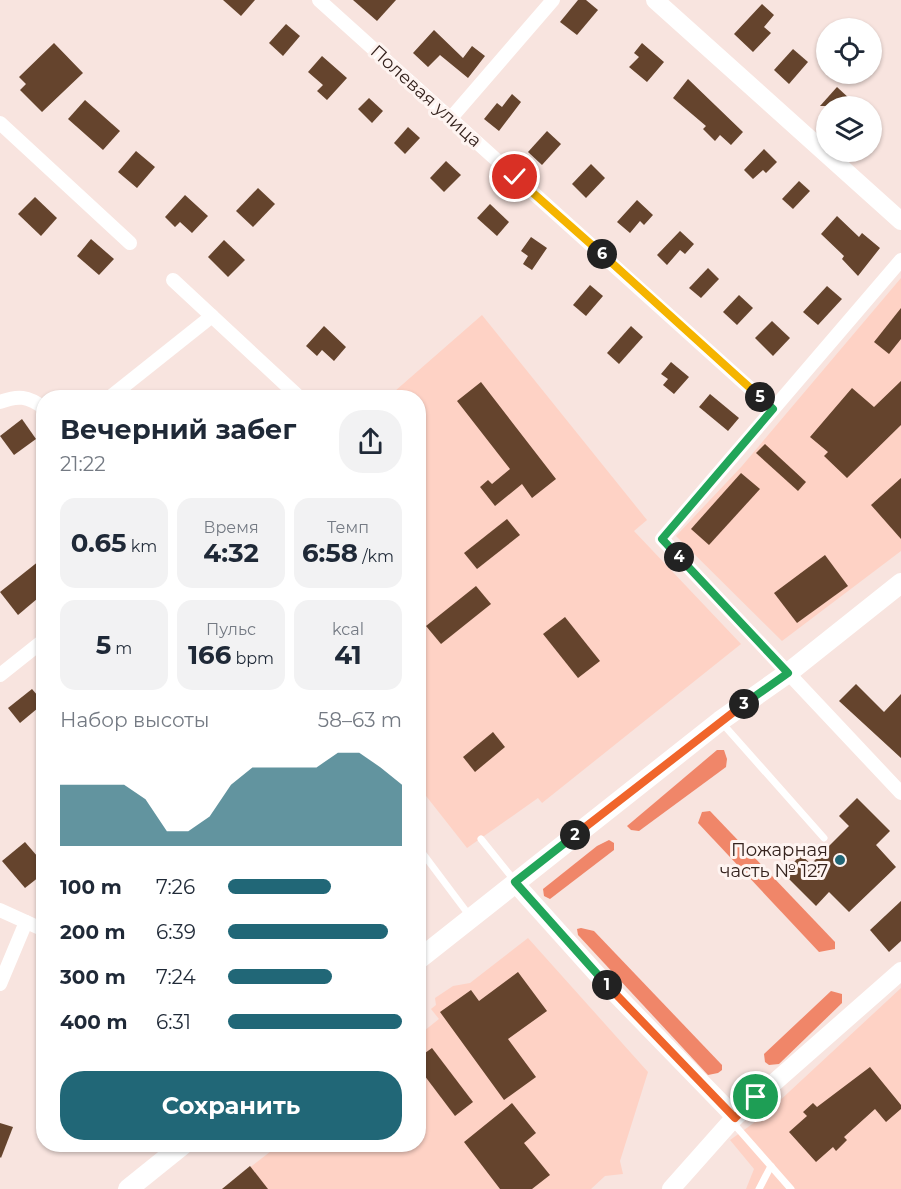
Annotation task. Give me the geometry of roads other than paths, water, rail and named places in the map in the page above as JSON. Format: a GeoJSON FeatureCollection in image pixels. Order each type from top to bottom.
{"type":"FeatureCollection","features":[{"type":"Feature","properties":{"kind":"main road"},"geometry":{"type":"LineString","coordinates":[[426,954],[720,721],[788,673],[901,583]]}},
{"type":"Feature","properties":{"kind":"main road"},"geometry":{"type":"LineString","coordinates":[[128,1189],[174,1152]]}},
{"type":"Feature","properties":{"kind":"street","name":"Полевая улица"},"geometry":{"type":"LineString","coordinates":[[319,0],[773,409]]}},
{"type":"Feature","properties":{"kind":"street"},"geometry":{"type":"LineString","coordinates":[[450,118],[553,0]]}},
{"type":"Feature","properties":{"kind":"street"},"geometry":{"type":"LineString","coordinates":[[655,0],[901,221]]}},
{"type":"Feature","properties":{"kind":"street"},"geometry":{"type":"LineString","coordinates":[[0,123],[130,243]]}},
{"type":"Feature","properties":{"kind":"street"},"geometry":{"type":"LineString","coordinates":[[901,260],[662,539],[901,793]]}},
{"type":"Feature","properties":{"kind":"street"},"geometry":{"type":"LineString","coordinates":[[172,280],[291,390]]}},
{"type":"Feature","properties":{"kind":"street"},"geometry":{"type":"LineString","coordinates":[[119,390],[212,316]]}},
{"type":"Feature","properties":{"kind":"street"},"geometry":{"type":"LineString","coordinates":[[0,402],[16,396],[28,398],[36,403]]}},
{"type":"Feature","properties":{"kind":"street"},"geometry":{"type":"LineString","coordinates":[[0,675],[36,646]]}},
{"type":"Feature","properties":{"kind":"street"},"geometry":{"type":"LineString","coordinates":[[515,882],[603,981],[733,1120]]}},
{"type":"Feature","properties":{"kind":"street"},"geometry":{"type":"LineString","coordinates":[[0,910],[36,924]]}},
{"type":"Feature","properties":{"kind":"street"},"geometry":{"type":"LineString","coordinates":[[0,984],[36,928]]}},
{"type":"Feature","properties":{"kind":"street"},"geometry":{"type":"LineString","coordinates":[[671,1189],[733,1120],[901,970]]}},
{"type":"Feature","properties":{"kind":"lane"},"geometry":{"type":"LineString","coordinates":[[720,721],[824,838]]}},
{"type":"Feature","properties":{"kind":"lane"},"geometry":{"type":"LineString","coordinates":[[481,839],[515,882]]}},
{"type":"Feature","properties":{"kind":"lane"},"geometry":{"type":"LineString","coordinates":[[426,858],[471,918]]}},
{"type":"Feature","properties":{"kind":"lane"},"geometry":{"type":"LineString","coordinates":[[733,1120],[791,1189]]}},
{"type":"Feature","properties":{"kind":"lane"},"geometry":{"type":"LineString","coordinates":[[759,1189],[771,1166]]}},
{"type":"Feature","properties":{"kind":"place","name":"Пожарная часть № 127"},"geometry":{"type":"Point","coordinates":[840,860]}}]}
